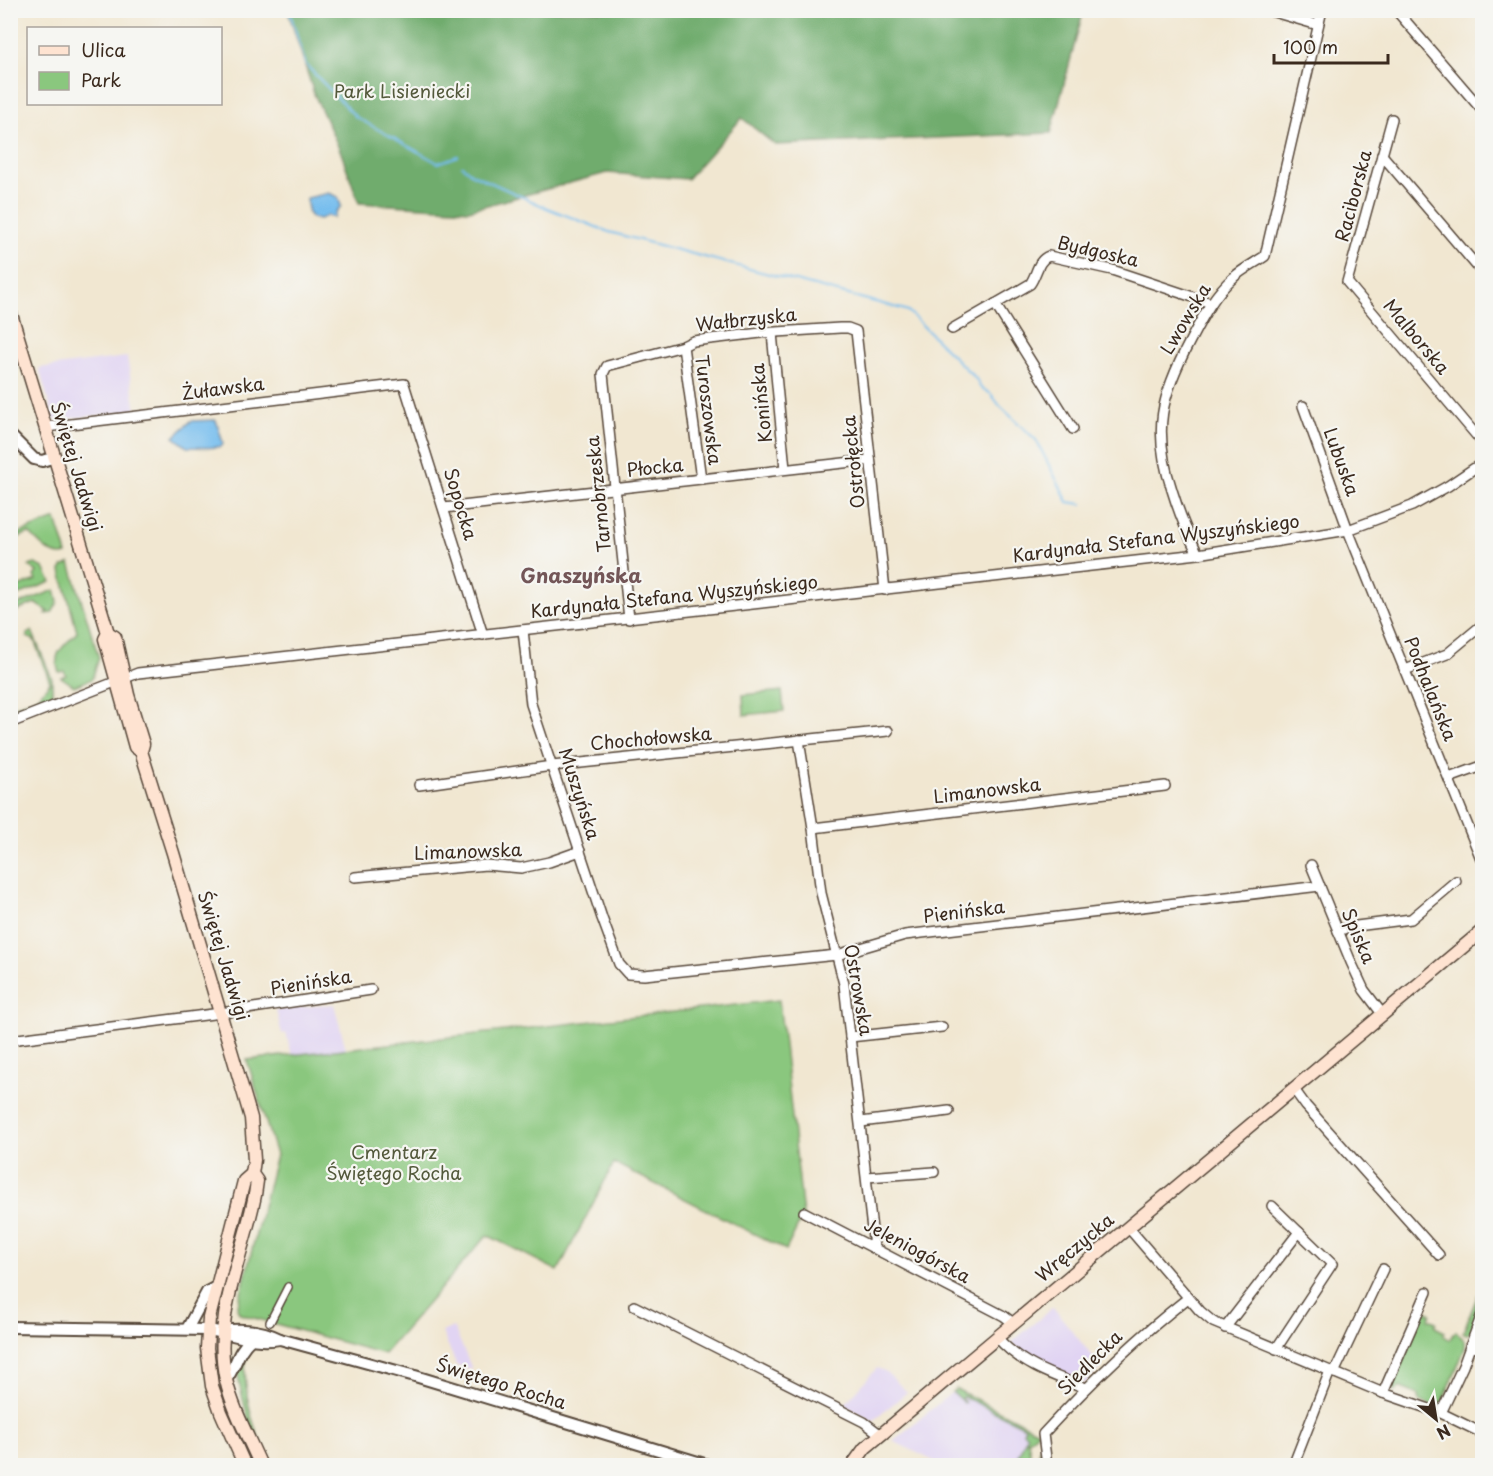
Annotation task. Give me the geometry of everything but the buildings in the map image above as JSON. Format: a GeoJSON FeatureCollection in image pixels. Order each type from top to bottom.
{"type":"FeatureCollection","features":[{"type":"Feature","properties":{"kind":"main road","name":"Świętej Jadwigi"},"geometry":{"type":"LineString","coordinates":[[10,311],[108,633],[105,639],[120,680],[135,747],[141,751],[251,1118],[254,1160],[252,1174],[244,1181],[208,1330],[207,1348],[212,1386],[245,1466]]}},
{"type":"Feature","properties":{"kind":"main road","name":"Wręczycka"},"geometry":{"type":"LineString","coordinates":[[854,1465],[865,1448],[1482,931]]}},
{"type":"Feature","properties":{"kind":"main road","name":"Świętej Jadwigi"},"geometry":{"type":"LineString","coordinates":[[252,1174],[257,1181],[255,1195],[221,1331],[221,1347],[230,1393],[261,1466]]}},
{"type":"Feature","properties":{"kind":"street"},"geometry":{"type":"LineString","coordinates":[[1267,10],[1318,25]]}},
{"type":"Feature","properties":{"kind":"street","name":"Lwowska"},"geometry":{"type":"LineString","coordinates":[[1198,554],[1179,514],[1163,462],[1161,422],[1165,400],[1176,367],[1211,303],[1221,289],[1235,276],[1265,256],[1322,10]]}},
{"type":"Feature","properties":{"kind":"street"},"geometry":{"type":"LineString","coordinates":[[1396,10],[1482,110]]}},
{"type":"Feature","properties":{"kind":"street","name":"Raciborska"},"geometry":{"type":"LineString","coordinates":[[1347,282],[1392,118]]}},
{"type":"Feature","properties":{"kind":"street"},"geometry":{"type":"LineString","coordinates":[[1382,155],[1482,272]]}},
{"type":"Feature","properties":{"kind":"street","name":"Bydgoska"},"geometry":{"type":"LineString","coordinates":[[952,329],[1030,284],[1042,258],[1048,256],[1112,270],[1211,303]]}},
{"type":"Feature","properties":{"kind":"street","name":"Malborska"},"geometry":{"type":"LineString","coordinates":[[1347,282],[1482,442]]}},
{"type":"Feature","properties":{"kind":"street"},"geometry":{"type":"LineString","coordinates":[[995,304],[1073,429]]}},
{"type":"Feature","properties":{"kind":"street","name":"Wałbrzyska"},"geometry":{"type":"LineString","coordinates":[[607,366],[683,346],[693,340],[840,327],[848,327],[856,331]]}},
{"type":"Feature","properties":{"kind":"street","name":"Ostrołęcka"},"geometry":{"type":"LineString","coordinates":[[856,331],[885,590]]}},
{"type":"Feature","properties":{"kind":"street","name":"Konińska"},"geometry":{"type":"LineString","coordinates":[[772,333],[785,469]]}},
{"type":"Feature","properties":{"kind":"street","name":"Turoszowska"},"geometry":{"type":"LineString","coordinates":[[683,346],[701,479]]}},
{"type":"Feature","properties":{"kind":"street","name":"Tarnobrzeska"},"geometry":{"type":"LineString","coordinates":[[607,366],[603,374],[628,619]]}},
{"type":"Feature","properties":{"kind":"street","name":"Żuławska"},"geometry":{"type":"LineString","coordinates":[[46,427],[404,384]]}},
{"type":"Feature","properties":{"kind":"street","name":"Sopocka"},"geometry":{"type":"LineString","coordinates":[[404,384],[483,635]]}},
{"type":"Feature","properties":{"kind":"street","name":"Lubuska"},"geometry":{"type":"LineString","coordinates":[[1303,406],[1348,530]]}},
{"type":"Feature","properties":{"kind":"street"},"geometry":{"type":"LineString","coordinates":[[10,435],[34,459],[55,457]]}},
{"type":"Feature","properties":{"kind":"street","name":"Płocka"},"geometry":{"type":"LineString","coordinates":[[444,508],[870,460]]}},
{"type":"Feature","properties":{"kind":"street","name":"Kardynała Stefana Wyszyńskiego"},"geometry":{"type":"LineString","coordinates":[[10,723],[138,674],[1198,554],[1348,530],[1412,506],[1482,464]]}},
{"type":"Feature","properties":{"kind":"street","name":"Podhalańska"},"geometry":{"type":"LineString","coordinates":[[1348,530],[1482,861]]}},
{"type":"Feature","properties":{"kind":"street"},"geometry":{"type":"LineString","coordinates":[[1405,670],[1447,654],[1482,625]]}},
{"type":"Feature","properties":{"kind":"street","name":"Muszyńska"},"geometry":{"type":"LineString","coordinates":[[524,630],[531,704],[619,964]]}},
{"type":"Feature","properties":{"kind":"street","name":"Chochołowska"},"geometry":{"type":"LineString","coordinates":[[419,785],[552,766],[888,731]]}},
{"type":"Feature","properties":{"kind":"street","name":"Ostrowska"},"geometry":{"type":"LineString","coordinates":[[799,740],[821,893],[844,984],[874,1247]]}},
{"type":"Feature","properties":{"kind":"street"},"geometry":{"type":"LineString","coordinates":[[1449,778],[1482,766]]}},
{"type":"Feature","properties":{"kind":"street","name":"Limanowska"},"geometry":{"type":"LineString","coordinates":[[813,828],[1165,786]]}},
{"type":"Feature","properties":{"kind":"street","name":"Limanowska"},"geometry":{"type":"LineString","coordinates":[[355,877],[486,865],[521,868],[580,851]]}},
{"type":"Feature","properties":{"kind":"street","name":"Spiska"},"geometry":{"type":"LineString","coordinates":[[1311,865],[1364,990],[1383,1015]]}},
{"type":"Feature","properties":{"kind":"street"},"geometry":{"type":"LineString","coordinates":[[1338,931],[1349,927],[1411,919],[1456,881]]}},
{"type":"Feature","properties":{"kind":"street","name":"Pienińska"},"geometry":{"type":"LineString","coordinates":[[619,964],[628,974],[644,975],[837,955],[905,935],[1320,886]]}},
{"type":"Feature","properties":{"kind":"street","name":"Pienińska"},"geometry":{"type":"LineString","coordinates":[[10,1040],[221,1013],[371,990]]}},
{"type":"Feature","properties":{"kind":"street"},"geometry":{"type":"LineString","coordinates":[[850,1037],[942,1027]]}},
{"type":"Feature","properties":{"kind":"street"},"geometry":{"type":"LineString","coordinates":[[1293,1088],[1306,1106],[1439,1255]]}},
{"type":"Feature","properties":{"kind":"street"},"geometry":{"type":"LineString","coordinates":[[861,1122],[950,1111]]}},
{"type":"Feature","properties":{"kind":"street"},"geometry":{"type":"LineString","coordinates":[[867,1177],[934,1172]]}},
{"type":"Feature","properties":{"kind":"street"},"geometry":{"type":"LineString","coordinates":[[1272,1206],[1332,1264],[1276,1349]]}},
{"type":"Feature","properties":{"kind":"street","name":"Jeleniogórska"},"geometry":{"type":"LineString","coordinates":[[804,1212],[1004,1316],[1013,1323]]}},
{"type":"Feature","properties":{"kind":"street"},"geometry":{"type":"LineString","coordinates":[[1128,1227],[1188,1298],[1207,1317],[1225,1328],[1383,1393],[1441,1413],[1482,1433]]}},
{"type":"Feature","properties":{"kind":"street"},"geometry":{"type":"LineString","coordinates":[[1225,1328],[1299,1232]]}},
{"type":"Feature","properties":{"kind":"street"},"geometry":{"type":"LineString","coordinates":[[1293,1466],[1332,1372],[1383,1269]]}},
{"type":"Feature","properties":{"kind":"street"},"geometry":{"type":"LineString","coordinates":[[187,1329],[207,1292],[218,1286]]}},
{"type":"Feature","properties":{"kind":"street"},"geometry":{"type":"LineString","coordinates":[[270,1322],[288,1287]]}},
{"type":"Feature","properties":{"kind":"street"},"geometry":{"type":"LineString","coordinates":[[1383,1393],[1427,1293]]}},
{"type":"Feature","properties":{"kind":"street","name":"Siedlecka"},"geometry":{"type":"LineString","coordinates":[[1047,1466],[1043,1434],[1086,1388],[1143,1334],[1188,1298]]}},
{"type":"Feature","properties":{"kind":"street"},"geometry":{"type":"LineString","coordinates":[[634,1306],[864,1422],[881,1435]]}},
{"type":"Feature","properties":{"kind":"street"},"geometry":{"type":"LineString","coordinates":[[1441,1413],[1463,1366],[1482,1314]]}},
{"type":"Feature","properties":{"kind":"street","name":"Świętego Rocha"},"geometry":{"type":"LineString","coordinates":[[10,1327],[221,1331],[245,1329],[270,1333],[280,1339],[415,1376],[711,1466]]}},
{"type":"Feature","properties":{"kind":"street","name":"Świętego Rocha"},"geometry":{"type":"LineString","coordinates":[[221,1331],[238,1338],[269,1341],[280,1339]]}},
{"type":"Feature","properties":{"kind":"street"},"geometry":{"type":"LineString","coordinates":[[997,1337],[1012,1352],[1050,1375],[1086,1388]]}},
{"type":"Feature","properties":{"kind":"street"},"geometry":{"type":"LineString","coordinates":[[226,1380],[234,1369],[235,1359],[241,1348],[251,1339]]}},
{"type":"Feature","properties":{"kind":"street"},"geometry":{"type":"LineString","coordinates":[[1470,1346],[1482,1350]]}},
{"type":"Feature","properties":{"kind":"shaded area"},"geometry":{"type":"Polygon","coordinates":[[[127,357],[136,411],[54,420],[39,368],[127,357]]]}},
{"type":"Feature","properties":{"kind":"shaded area"},"geometry":{"type":"Polygon","coordinates":[[[334,1004],[346,1049],[292,1055],[286,1033],[282,1034],[276,1010],[334,1004]]]}},
{"type":"Feature","properties":{"kind":"shaded area"},"geometry":{"type":"Polygon","coordinates":[[[1053,1307],[1101,1367],[1084,1384],[1053,1373],[1011,1343],[1053,1307]]]}},
{"type":"Feature","properties":{"kind":"shaded area"},"geometry":{"type":"Polygon","coordinates":[[[453,1327],[472,1369],[457,1366],[442,1332],[453,1327]]]}},
{"type":"Feature","properties":{"kind":"shaded area"},"geometry":{"type":"Polygon","coordinates":[[[877,1368],[885,1371],[907,1392],[873,1421],[844,1405],[877,1368]]]}},
{"type":"Feature","properties":{"kind":"shaded area"},"geometry":{"type":"Polygon","coordinates":[[[956,1389],[1031,1427],[1027,1441],[1031,1458],[1036,1458],[1037,1465],[942,1465],[893,1441],[956,1389]]]}},
{"type":"Feature","properties":{"kind":"green space","name":"Park Lisieniecki"},"geometry":{"type":"Polygon","coordinates":[[[288,11],[1063,11],[1082,16],[1051,133],[775,145],[742,118],[687,179],[607,173],[469,210],[359,203],[340,150],[314,94],[288,11]]]}},
{"type":"Feature","properties":{"kind":"green space"},"geometry":{"type":"Polygon","coordinates":[[[56,519],[67,554],[51,552],[29,533],[11,540],[11,536],[56,519]]]}},
{"type":"Feature","properties":{"kind":"green space"},"geometry":{"type":"Polygon","coordinates":[[[70,563],[99,658],[92,679],[74,686],[61,677],[66,675],[64,671],[59,672],[57,665],[60,650],[77,632],[61,571],[62,567],[70,563]]]}},
{"type":"Feature","properties":{"kind":"green space"},"geometry":{"type":"Polygon","coordinates":[[[35,564],[44,568],[51,582],[11,598],[11,590],[36,580],[34,576],[37,572],[29,566],[35,564]]]}},
{"type":"Feature","properties":{"kind":"green space"},"geometry":{"type":"Polygon","coordinates":[[[55,590],[58,602],[52,613],[46,614],[48,611],[35,603],[11,613],[11,607],[55,590]]]}},
{"type":"Feature","properties":{"kind":"green space"},"geometry":{"type":"Polygon","coordinates":[[[32,631],[52,679],[52,696],[11,713],[11,708],[38,697],[50,682],[34,640],[27,637],[27,634],[32,631]]]}},
{"type":"Feature","properties":{"kind":"green space"},"geometry":{"type":"Polygon","coordinates":[[[782,691],[784,711],[744,715],[743,695],[782,691]]]}},
{"type":"Feature","properties":{"kind":"green space","name":"Cmentarz Świętego Rocha"},"geometry":{"type":"Polygon","coordinates":[[[779,1000],[803,1215],[786,1250],[614,1163],[558,1271],[487,1235],[384,1354],[240,1314],[237,1309],[276,1155],[247,1060],[779,1000]]]}},
{"type":"Feature","properties":{"kind":"green space"},"geometry":{"type":"Polygon","coordinates":[[[1478,1295],[1482,1296],[1482,1302],[1470,1333],[1466,1334],[1463,1332],[1478,1295]]]}},
{"type":"Feature","properties":{"kind":"green space"},"geometry":{"type":"Polygon","coordinates":[[[1428,1311],[1431,1314],[1429,1319],[1436,1322],[1435,1327],[1445,1332],[1443,1335],[1450,1340],[1456,1331],[1464,1340],[1465,1348],[1443,1402],[1436,1407],[1419,1401],[1419,1395],[1399,1387],[1394,1391],[1390,1386],[1422,1313],[1428,1311]]]}},
{"type":"Feature","properties":{"kind":"green space"},"geometry":{"type":"Polygon","coordinates":[[[246,1353],[247,1398],[269,1465],[266,1465],[251,1431],[240,1387],[237,1369],[246,1353]]]}},
{"type":"Feature","properties":{"kind":"green space"},"geometry":{"type":"Polygon","coordinates":[[[956,1389],[1039,1431],[1029,1440],[1023,1432],[1025,1427],[963,1396],[961,1399],[964,1403],[952,1392],[956,1389]]]}},
{"type":"Feature","properties":{"kind":"green space"},"geometry":{"type":"Polygon","coordinates":[[[1025,1440],[1028,1441],[1031,1458],[1038,1457],[1039,1448],[1042,1460],[1028,1463],[1017,1458],[1025,1440]]]}},
{"type":"Feature","properties":{"kind":"water"},"geometry":{"type":"Polygon","coordinates":[[[329,193],[338,197],[341,206],[334,218],[327,215],[321,219],[312,218],[308,213],[307,198],[329,193]]]}},
{"type":"Feature","properties":{"kind":"water"},"geometry":{"type":"Polygon","coordinates":[[[216,420],[222,446],[187,447],[174,437],[191,421],[216,420]]]}},
{"type":"Feature","properties":{"kind":"waterway"},"geometry":{"type":"LineString","coordinates":[[289,10],[306,65],[356,117],[438,163],[458,156]]}},
{"type":"Feature","properties":{"kind":"waterway"},"geometry":{"type":"LineString","coordinates":[[462,166],[472,174],[547,208],[609,232],[908,311],[976,379],[980,387],[991,394],[1000,406],[1036,440],[1068,502],[1082,504]]}},
{"type":"Feature","properties":{"kind":"district","name":"Gnaszyńska"},"geometry":{"type":"Point","coordinates":[581,576]}}]}
